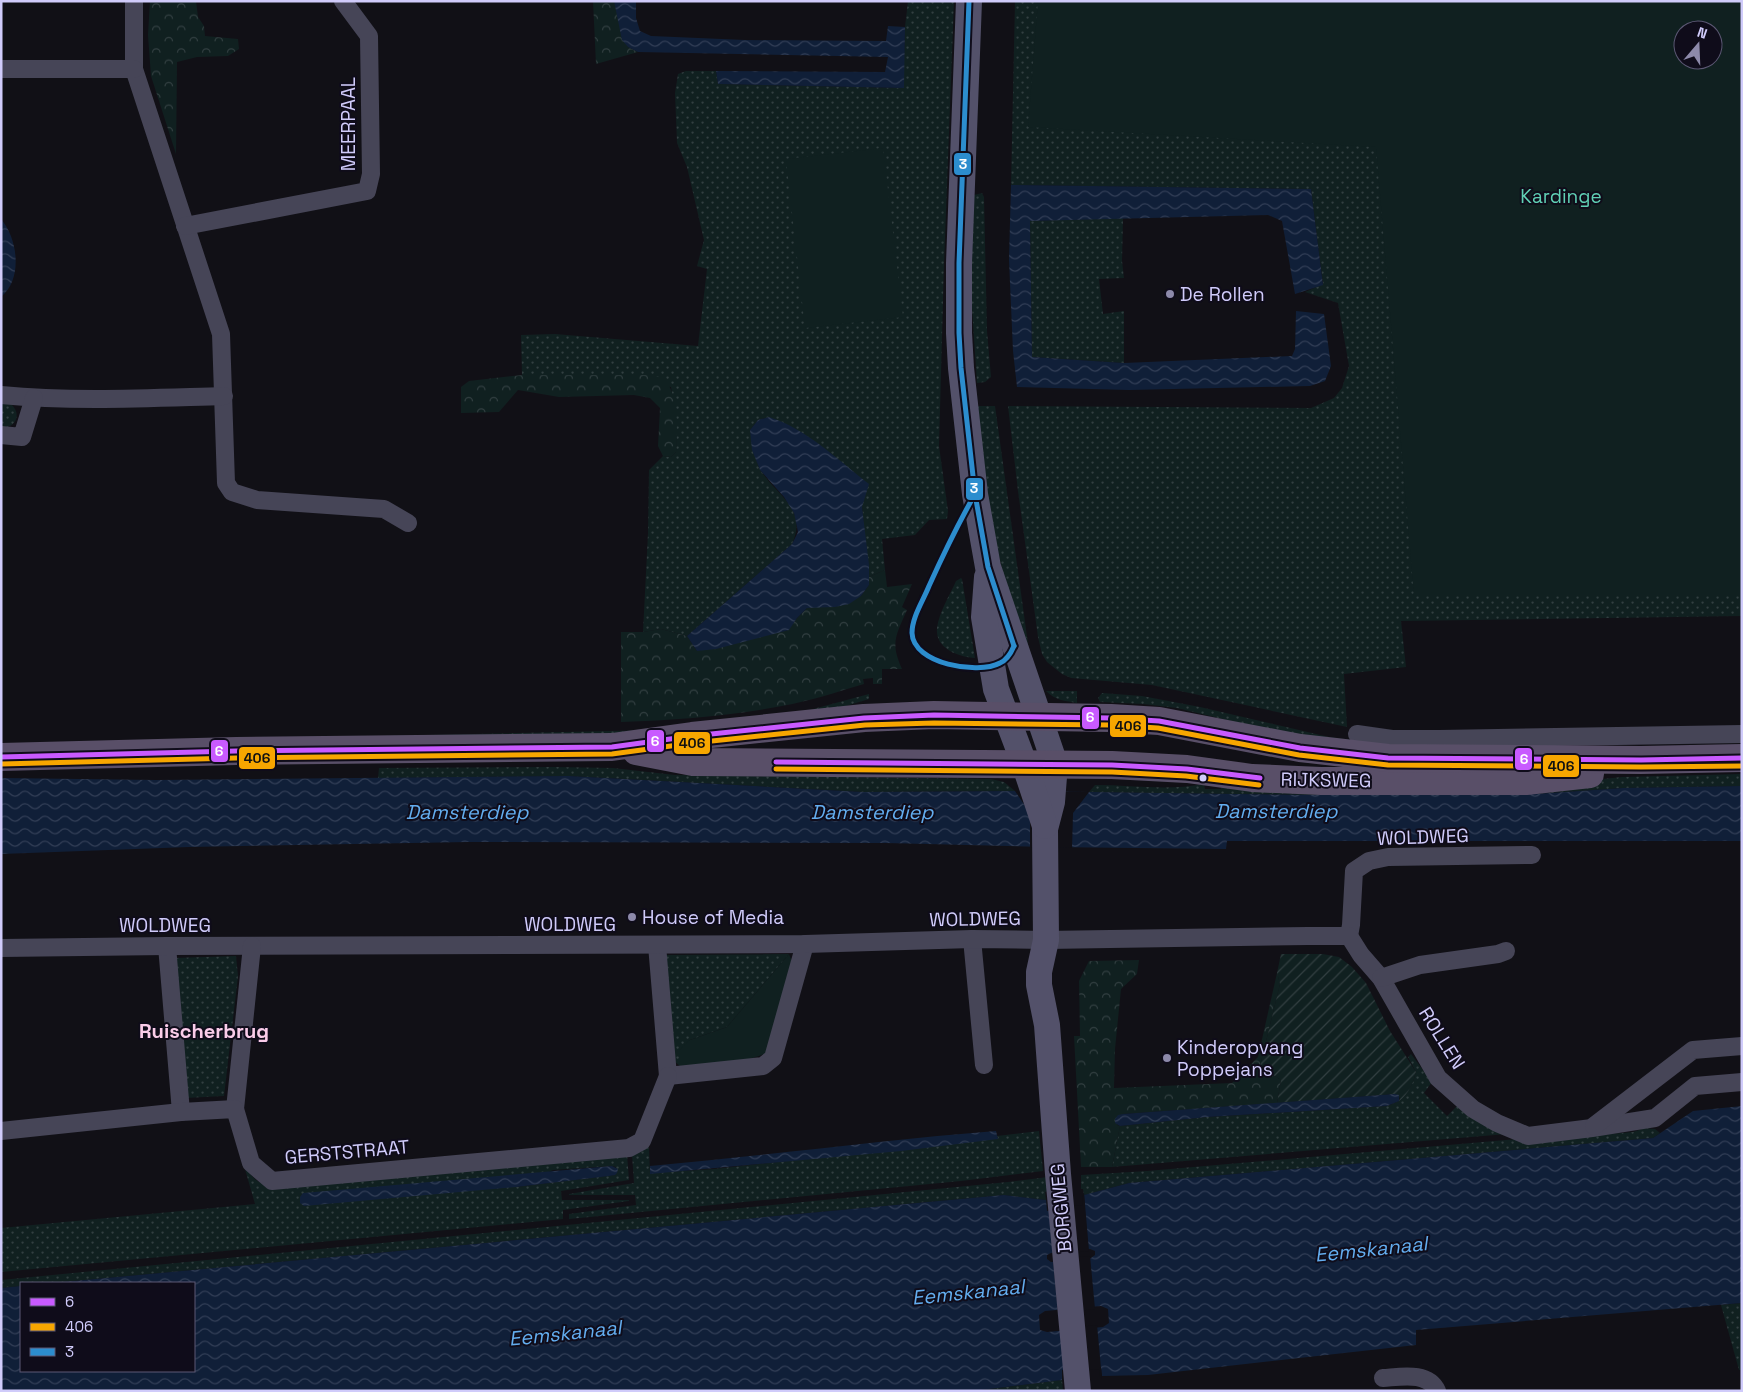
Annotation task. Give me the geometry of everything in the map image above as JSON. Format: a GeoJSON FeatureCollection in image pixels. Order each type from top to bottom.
{"type":"FeatureCollection","features":[{"type":"Feature","properties":{"kind":"main road"},"geometry":{"type":"LineString","coordinates":[[969,1],[959,263],[959,333],[964,400],[973,475],[988,567],[1055,764]]}},
{"type":"Feature","properties":{"kind":"main road","name":"BORGWEG"},"geometry":{"type":"LineString","coordinates":[[988,567],[984,617],[996,689],[1024,763],[1052,802],[1046,838],[1046,940],[1039,979],[1047,1025],[1059,1191],[1078,1391]]}},
{"type":"Feature","properties":{"kind":"main road","name":"RIJKSWEG"},"geometry":{"type":"LineString","coordinates":[[1,757],[236,751],[612,747],[692,736],[864,718],[926,715],[1039,716],[1159,721],[1307,749],[1400,758],[1641,760],[1742,758]]}},
{"type":"Feature","properties":{"kind":"main road"},"geometry":{"type":"LineString","coordinates":[[1400,758],[1439,739]]}},
{"type":"Feature","properties":{"kind":"main road","name":"RIJKSWEG"},"geometry":{"type":"LineString","coordinates":[[612,747],[693,762],[1024,763],[1188,769],[1252,778],[1283,780],[1487,759],[1526,781],[1614,771],[1742,769]]}},
{"type":"Feature","properties":{"kind":"main road","name":"BORGWEG"},"geometry":{"type":"LineString","coordinates":[[1043,791],[1055,764]]}},
{"type":"Feature","properties":{"kind":"street"},"geometry":{"type":"LineString","coordinates":[[134,1],[134,69],[221,334],[226,483],[232,492],[257,500],[384,509],[408,523]]}},
{"type":"Feature","properties":{"kind":"street","name":"MEERPAAL"},"geometry":{"type":"LineString","coordinates":[[185,226],[367,191],[371,174],[369,36],[343,1]]}},
{"type":"Feature","properties":{"kind":"street"},"geometry":{"type":"LineString","coordinates":[[1,69],[134,69]]}},
{"type":"Feature","properties":{"kind":"street"},"geometry":{"type":"LineString","coordinates":[[1,395],[34,398],[113,399],[224,396]]}},
{"type":"Feature","properties":{"kind":"street"},"geometry":{"type":"LineString","coordinates":[[1,435],[22,437],[34,398]]}},
{"type":"Feature","properties":{"kind":"street","name":"RIJKSWEG"},"geometry":{"type":"LineString","coordinates":[[1357,734],[1392,739],[1439,739],[1487,759],[1742,734]]}},
{"type":"Feature","properties":{"kind":"street","name":"WOLDWEG"},"geometry":{"type":"LineString","coordinates":[[1,948],[804,944],[972,939],[1046,940],[1349,936],[1354,871],[1368,861],[1388,857],[1532,855]]}},
{"type":"Feature","properties":{"kind":"street"},"geometry":{"type":"LineString","coordinates":[[1349,936],[1361,955],[1381,978],[1420,965],[1498,954],[1506,951]]}},
{"type":"Feature","properties":{"kind":"street"},"geometry":{"type":"LineString","coordinates":[[972,939],[984,1065]]}},
{"type":"Feature","properties":{"kind":"street"},"geometry":{"type":"LineString","coordinates":[[657,945],[668,1076],[763,1066],[773,1058],[804,944]]}},
{"type":"Feature","properties":{"kind":"street"},"geometry":{"type":"LineString","coordinates":[[167,946],[181,1112]]}},
{"type":"Feature","properties":{"kind":"street"},"geometry":{"type":"LineString","coordinates":[[1,1131],[181,1112],[235,1109],[252,946]]}},
{"type":"Feature","properties":{"kind":"street","name":"ROLLEN"},"geometry":{"type":"LineString","coordinates":[[1381,978],[1438,1078],[1474,1109],[1497,1123],[1528,1136],[1655,1118],[1694,1086],[1742,1082]]}},
{"type":"Feature","properties":{"kind":"street"},"geometry":{"type":"LineString","coordinates":[[1592,1128],[1693,1050],[1742,1046]]}},
{"type":"Feature","properties":{"kind":"street","name":"GERSTSTRAAT"},"geometry":{"type":"LineString","coordinates":[[235,1109],[251,1163],[272,1180],[629,1148],[642,1141],[668,1076]]}},
{"type":"Feature","properties":{"kind":"street"},"geometry":{"type":"LineString","coordinates":[[1383,1378],[1418,1377],[1434,1385],[1437,1391]]}},
{"type":"Feature","properties":{"kind":"green space"},"geometry":{"type":"Polygon","coordinates":[[[150,1],[196,1],[198,17],[204,26],[205,36],[238,39],[239,49],[228,56],[197,57],[177,62],[176,154],[151,76],[148,35],[150,1]]]}},
{"type":"Feature","properties":{"kind":"green space"},"geometry":{"type":"Polygon","coordinates":[[[593,1],[614,1],[628,47],[638,52],[596,64],[593,1]]]}},
{"type":"Feature","properties":{"kind":"green space"},"geometry":{"type":"Polygon","coordinates":[[[908,1],[954,1],[939,446],[948,511],[947,519],[929,520],[915,535],[882,539],[885,570],[869,577],[862,507],[769,417],[758,420],[750,430],[756,457],[761,471],[789,504],[793,512],[796,521],[796,532],[792,544],[687,636],[661,629],[643,632],[649,470],[663,456],[671,457],[676,452],[674,403],[671,387],[580,376],[522,375],[521,335],[555,334],[698,346],[707,269],[697,266],[704,240],[687,167],[677,143],[675,93],[678,74],[686,71],[716,71],[718,84],[903,88],[905,27],[908,1]]]}},
{"type":"Feature","properties":{"kind":"green space","name":"Kardinge"},"geometry":{"type":"Polygon","coordinates":[[[1015,1],[1742,1],[1742,616],[1401,621],[1406,667],[1344,674],[1347,727],[1152,685],[1071,678],[1062,674],[1047,662],[1042,654],[1038,637],[1008,406],[1311,408],[1334,398],[1342,388],[1349,366],[1338,303],[1305,292],[1323,284],[1311,189],[1011,185],[1015,1]]]}},
{"type":"Feature","properties":{"kind":"green space","name":"Kardinge"},"geometry":{"type":"Polygon","coordinates":[[[1038,1],[1742,1],[1742,596],[1414,596],[1376,147],[1028,127],[1038,1]]]}},
{"type":"Feature","properties":{"kind":"green space"},"geometry":{"type":"Polygon","coordinates":[[[883,148],[903,317],[805,328],[786,159],[883,148]]]}},
{"type":"Feature","properties":{"kind":"green space"},"geometry":{"type":"Polygon","coordinates":[[[982,193],[984,197],[987,331],[991,377],[985,382],[977,383],[969,264],[974,195],[982,193]]]}},
{"type":"Feature","properties":{"kind":"green space"},"geometry":{"type":"Polygon","coordinates":[[[1123,218],[1122,261],[1124,278],[1099,279],[1103,314],[1124,311],[1124,363],[1032,357],[1030,221],[1123,218]]]}},
{"type":"Feature","properties":{"kind":"green space"},"geometry":{"type":"Polygon","coordinates":[[[522,375],[645,375],[661,378],[672,391],[677,423],[676,452],[671,457],[663,456],[658,446],[660,408],[650,398],[634,395],[559,397],[518,390],[499,412],[461,413],[461,387],[469,381],[522,375]]]}},
{"type":"Feature","properties":{"kind":"green space"},"geometry":{"type":"Polygon","coordinates":[[[1,402],[11,404],[17,416],[14,423],[10,426],[1,428],[1,402]]]}},
{"type":"Feature","properties":{"kind":"green space"},"geometry":{"type":"Polygon","coordinates":[[[977,406],[995,406],[1029,651],[1020,642],[987,507],[977,406]]]}},
{"type":"Feature","properties":{"kind":"green space"},"geometry":{"type":"Polygon","coordinates":[[[885,570],[887,587],[912,584],[902,607],[907,610],[897,633],[895,645],[902,669],[882,669],[882,684],[873,684],[873,678],[863,679],[864,684],[792,704],[722,715],[621,722],[621,632],[643,632],[661,629],[687,636],[697,651],[788,630],[807,608],[861,596],[869,585],[869,577],[885,570]]]}},
{"type":"Feature","properties":{"kind":"green space"},"geometry":{"type":"Polygon","coordinates":[[[961,578],[975,658],[955,654],[944,646],[937,635],[938,622],[942,610],[956,581],[961,578]]]}},
{"type":"Feature","properties":{"kind":"green space"},"geometry":{"type":"Polygon","coordinates":[[[1046,691],[1077,691],[1077,703],[1064,701],[1046,691]]]}},
{"type":"Feature","properties":{"kind":"green space"},"geometry":{"type":"Polygon","coordinates":[[[1102,693],[1142,696],[1200,707],[1329,737],[1362,741],[1392,751],[1247,725],[1177,708],[1100,702],[1098,698],[1102,693]]]}},
{"type":"Feature","properties":{"kind":"green space"},"geometry":{"type":"Polygon","coordinates":[[[869,694],[869,699],[823,713],[653,733],[379,739],[379,736],[655,730],[802,712],[869,694]]]}},
{"type":"Feature","properties":{"kind":"green space"},"geometry":{"type":"Polygon","coordinates":[[[379,768],[613,768],[675,775],[991,779],[1004,782],[1015,791],[863,792],[569,776],[378,778],[379,768]]]}},
{"type":"Feature","properties":{"kind":"green space"},"geometry":{"type":"Polygon","coordinates":[[[1742,774],[1742,786],[1623,788],[1536,794],[1312,795],[1089,792],[1095,785],[1177,787],[1204,784],[1205,789],[1221,789],[1220,780],[1564,783],[1622,777],[1742,774]]]}},
{"type":"Feature","properties":{"kind":"green space"},"geometry":{"type":"Polygon","coordinates":[[[789,954],[727,1027],[690,1040],[680,1066],[673,1060],[665,955],[789,954]]]}},
{"type":"Feature","properties":{"kind":"green space"},"geometry":{"type":"Polygon","coordinates":[[[789,954],[793,964],[768,1052],[737,1061],[680,1066],[679,1050],[690,1040],[727,1027],[789,954]]]}},
{"type":"Feature","properties":{"kind":"green space"},"geometry":{"type":"Polygon","coordinates":[[[1281,954],[1323,954],[1339,957],[1352,967],[1366,983],[1390,1031],[1416,1072],[1410,1088],[1399,1101],[1400,1098],[1395,1094],[1277,1103],[1281,1080],[1260,1066],[1280,984],[1277,973],[1281,954]]]}},
{"type":"Feature","properties":{"kind":"green space"},"geometry":{"type":"Polygon","coordinates":[[[236,956],[238,976],[224,1096],[185,1098],[174,958],[236,956]]]}},
{"type":"Feature","properties":{"kind":"green space"},"geometry":{"type":"Polygon","coordinates":[[[1139,960],[1137,974],[1121,989],[1115,1049],[1114,1088],[1232,1083],[1258,1057],[1277,973],[1280,984],[1260,1066],[1281,1080],[1277,1103],[1123,1114],[1117,1125],[1120,1126],[1112,1167],[1081,1167],[1074,1036],[1080,1036],[1079,981],[1089,961],[1139,960]]]}},
{"type":"Feature","properties":{"kind":"green space"},"geometry":{"type":"Polygon","coordinates":[[[1411,1054],[1432,1082],[1424,1093],[1447,1116],[1457,1106],[1507,1134],[1112,1167],[1120,1126],[1207,1117],[1387,1106],[1393,1104],[1406,1094],[1412,1084],[1416,1072],[1408,1057],[1411,1054]]]}},
{"type":"Feature","properties":{"kind":"green space"},"geometry":{"type":"Polygon","coordinates":[[[1645,1128],[1655,1129],[1660,1133],[1653,1138],[1129,1183],[1084,1195],[1083,1189],[1081,1189],[1081,1175],[1530,1138],[1541,1140],[1633,1132],[1645,1128]]]}},
{"type":"Feature","properties":{"kind":"green space"},"geometry":{"type":"Polygon","coordinates":[[[1039,1131],[1043,1171],[961,1181],[569,1219],[569,1214],[636,1205],[635,1195],[569,1194],[634,1183],[632,1154],[646,1145],[649,1148],[650,1173],[714,1169],[998,1138],[997,1136],[1039,1131]]]}},
{"type":"Feature","properties":{"kind":"green space"},"geometry":{"type":"Polygon","coordinates":[[[627,1154],[629,1180],[561,1191],[562,1200],[629,1201],[563,1210],[563,1219],[1,1272],[1,1228],[255,1204],[245,1169],[248,1169],[256,1180],[269,1186],[627,1154]],[[616,1167],[553,1170],[516,1187],[615,1175],[616,1167]]]}},
{"type":"Feature","properties":{"kind":"green space"},"geometry":{"type":"Polygon","coordinates":[[[1048,1177],[1049,1191],[1045,1192],[1046,1200],[1004,1195],[63,1282],[20,1282],[20,1286],[1,1288],[1,1280],[1048,1177]]]}},
{"type":"Feature","properties":{"kind":"green space"},"geometry":{"type":"Polygon","coordinates":[[[1742,1303],[1742,1370],[1739,1370],[1721,1305],[1742,1303]]]}},
{"type":"Feature","properties":{"kind":"green space"},"geometry":{"type":"Polygon","coordinates":[[[1062,1380],[1063,1391],[973,1391],[1062,1380]]]}},
{"type":"Feature","properties":{"kind":"water"},"geometry":{"type":"Polygon","coordinates":[[[614,1],[636,1],[636,18],[640,31],[651,36],[745,40],[886,41],[888,26],[905,27],[904,88],[718,84],[716,71],[885,72],[888,57],[638,52],[628,47],[622,40],[614,1]]]}},
{"type":"Feature","properties":{"kind":"water"},"geometry":{"type":"Polygon","coordinates":[[[1011,185],[1311,189],[1323,285],[1295,294],[1282,221],[1268,215],[1030,221],[1032,357],[1124,363],[1292,356],[1295,349],[1296,311],[1324,314],[1331,366],[1325,381],[1310,386],[1129,390],[1017,387],[1013,351],[1009,260],[1011,185]]]}},
{"type":"Feature","properties":{"kind":"water"},"geometry":{"type":"Polygon","coordinates":[[[1,219],[11,237],[16,259],[13,280],[1,297],[1,219]]]}},
{"type":"Feature","properties":{"kind":"water"},"geometry":{"type":"Polygon","coordinates":[[[769,417],[783,422],[809,437],[869,484],[862,507],[869,565],[869,585],[861,596],[849,604],[835,607],[807,608],[789,630],[716,649],[697,651],[687,636],[792,544],[798,532],[794,513],[784,497],[760,470],[752,450],[750,430],[758,420],[769,417]]]}},
{"type":"Feature","properties":{"kind":"water","name":"Damsterdiep"},"geometry":{"type":"Polygon","coordinates":[[[569,776],[863,792],[1015,791],[1312,795],[1536,794],[1623,788],[1742,786],[1742,841],[1227,841],[1226,849],[886,843],[468,842],[189,847],[1,854],[1,778],[157,780],[569,776]]]}},
{"type":"Feature","properties":{"kind":"water"},"geometry":{"type":"Polygon","coordinates":[[[1399,1095],[1399,1101],[1387,1106],[1207,1117],[1120,1126],[1115,1123],[1118,1115],[1123,1114],[1399,1095]]]}},
{"type":"Feature","properties":{"kind":"water","name":"Eemskanaal"},"geometry":{"type":"Polygon","coordinates":[[[1742,1106],[1742,1303],[1416,1330],[1416,1345],[1148,1375],[1102,1376],[1101,1367],[1062,1370],[1062,1380],[973,1391],[1,1391],[1,1288],[20,1286],[20,1372],[195,1372],[195,1282],[63,1282],[1004,1195],[1046,1200],[1047,1211],[1085,1207],[1084,1195],[1129,1183],[1653,1138],[1693,1111],[1742,1106]],[[1090,1249],[1051,1253],[1047,1255],[1047,1259],[1051,1262],[1091,1258],[1095,1255],[1095,1251],[1090,1249]],[[1101,1306],[1045,1311],[1039,1315],[1040,1330],[1047,1332],[1103,1327],[1109,1323],[1108,1309],[1101,1306]]]}},
{"type":"Feature","properties":{"kind":"water"},"geometry":{"type":"Polygon","coordinates":[[[996,1131],[998,1139],[901,1151],[650,1174],[650,1166],[996,1131]]]}},
{"type":"Feature","properties":{"kind":"water"},"geometry":{"type":"Polygon","coordinates":[[[612,1166],[618,1169],[617,1173],[609,1176],[516,1187],[304,1206],[300,1203],[300,1197],[303,1193],[612,1166]]]}},
{"type":"Feature","properties":{"kind":"pier"},"geometry":{"type":"Polygon","coordinates":[[[1015,791],[1089,792],[1073,813],[1072,848],[1030,847],[1030,813],[1015,791]]]}},
{"type":"Feature","properties":{"kind":"pier"},"geometry":{"type":"Polygon","coordinates":[[[1084,1193],[1089,1251],[1053,1255],[1049,1208],[1083,1205],[1082,1195],[1084,1193]]]}},
{"type":"Feature","properties":{"kind":"pier"},"geometry":{"type":"Polygon","coordinates":[[[1090,1256],[1095,1309],[1058,1313],[1053,1259],[1090,1256]]]}},
{"type":"Feature","properties":{"kind":"pier"},"geometry":{"type":"Polygon","coordinates":[[[1097,1325],[1102,1379],[1099,1369],[1064,1373],[1060,1329],[1097,1325]]]}},
{"type":"Feature","properties":{"kind":"transit line","name":"3"},"geometry":{"type":"LineString","coordinates":[[969,1],[959,263],[961,368],[975,494],[988,567],[1014,646]]}},
{"type":"Feature","properties":{"kind":"transit line","name":"3"},"geometry":{"type":"LineString","coordinates":[[975,494],[918,609],[912,633],[915,644],[923,652],[934,659],[963,667],[977,668],[1000,663],[1005,660],[1014,646]]}},
{"type":"Feature","properties":{"kind":"transit line","name":"6"},"geometry":{"type":"LineString","coordinates":[[1,757],[236,751],[612,747],[692,736],[864,718],[934,715],[1111,718],[1159,721],[1300,748],[1388,758],[1641,760],[1742,758]]}},
{"type":"Feature","properties":{"kind":"transit line","name":"406"},"geometry":{"type":"LineString","coordinates":[[1,764],[236,758],[612,754],[693,743],[865,725],[934,723],[1111,725],[1158,728],[1299,755],[1388,765],[1742,766]]}},
{"type":"Feature","properties":{"kind":"transit line","name":"6"},"geometry":{"type":"LineString","coordinates":[[776,762],[1112,765],[1187,769],[1260,778]]}},
{"type":"Feature","properties":{"kind":"transit line","name":"406"},"geometry":{"type":"LineString","coordinates":[[776,769],[1112,772],[1186,776],[1259,785]]}},
{"type":"Feature","properties":{"kind":"place","name":"De Rollen"},"geometry":{"type":"Point","coordinates":[1170,294]}},
{"type":"Feature","properties":{"kind":"place","name":"House of Media"},"geometry":{"type":"Point","coordinates":[632,917]}},
{"type":"Feature","properties":{"kind":"place","name":"Kinderopvang Poppejans"},"geometry":{"type":"Point","coordinates":[1167,1058]}},
{"type":"Feature","properties":{"kind":"district","name":"Ruischerbrug"},"geometry":{"type":"Point","coordinates":[204,1031]}}]}
